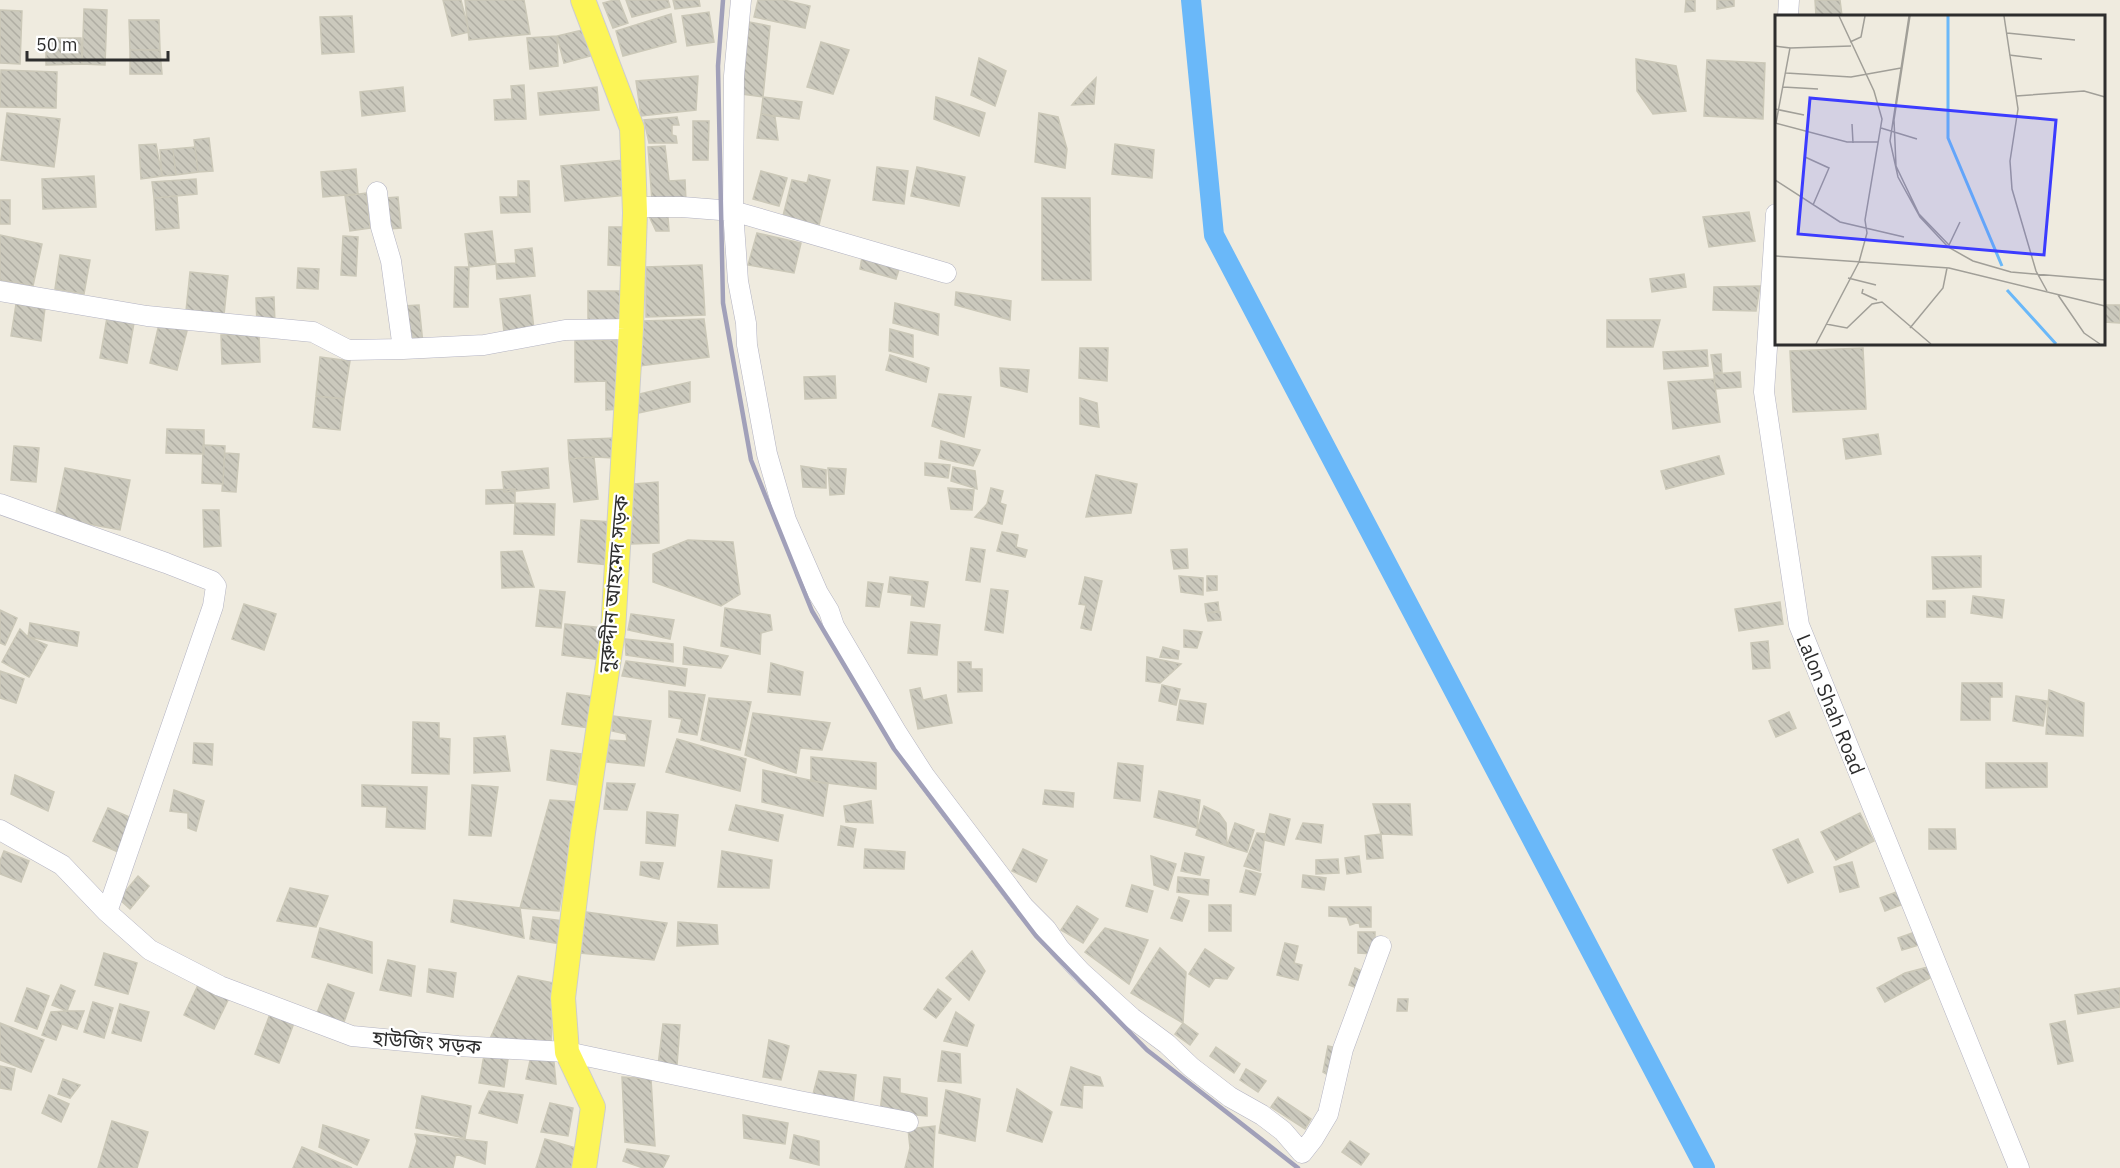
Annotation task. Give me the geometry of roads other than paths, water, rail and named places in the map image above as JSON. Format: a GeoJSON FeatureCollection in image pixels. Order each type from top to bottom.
{"type":"FeatureCollection","features":[{"type":"Feature","properties":{"kind":"main road","name":"নুরুদ্দীন আহমেদ সড়ক"},"geometry":{"type":"LineString","coordinates":[[583,0],[632,128],[634,207],[631,328],[613,631],[583,832],[563,998],[567,1052],[593,1107],[584,1168]]}},
{"type":"Feature","properties":{"kind":"street"},"geometry":{"type":"LineString","coordinates":[[741,0],[734,76],[734,211],[738,281],[763,434],[786,520],[798,550],[834,626],[908,752],[1024,907],[1046,928],[1059,948],[1082,972],[1132,1018],[1167,1044],[1191,1067],[1230,1097],[1262,1114],[1276,1125],[1302,1153],[1328,1114],[1343,1048],[1381,946]]}},
{"type":"Feature","properties":{"kind":"street"},"geometry":{"type":"LineString","coordinates":[[1788,15],[1789,0]]}},
{"type":"Feature","properties":{"kind":"street"},"geometry":{"type":"LineString","coordinates":[[377,192],[381,226],[391,261],[403,350]]}},
{"type":"Feature","properties":{"kind":"street"},"geometry":{"type":"LineString","coordinates":[[634,207],[681,207],[734,211],[945,273]]}},
{"type":"Feature","properties":{"kind":"street","name":"Lalon Shah Road"},"geometry":{"type":"LineString","coordinates":[[1775,229],[1764,392],[1799,625],[2019,1168]]}},
{"type":"Feature","properties":{"kind":"street"},"geometry":{"type":"LineString","coordinates":[[0,291],[147,316],[313,332],[348,350],[403,350],[484,345],[565,330],[631,328]]}},
{"type":"Feature","properties":{"kind":"street"},"geometry":{"type":"LineString","coordinates":[[0,504],[166,563],[212,581],[216,586],[213,606],[107,912]]}},
{"type":"Feature","properties":{"kind":"street","name":"হাউজিং সড়ক"},"geometry":{"type":"LineString","coordinates":[[0,830],[62,865],[107,912],[150,950],[220,986],[352,1036],[458,1046],[567,1052],[787,1099],[908,1122]]}},
{"type":"Feature","properties":{"kind":"waterway"},"geometry":{"type":"LineString","coordinates":[[1191,0],[1214,235],[1705,1168]]}},
{"type":"Feature","properties":{"kind":"railway"},"geometry":{"type":"LineString","coordinates":[[723,0],[718,66],[723,303],[751,460],[812,611],[894,749],[1036,936],[1147,1050],[1298,1168]]}}]}
